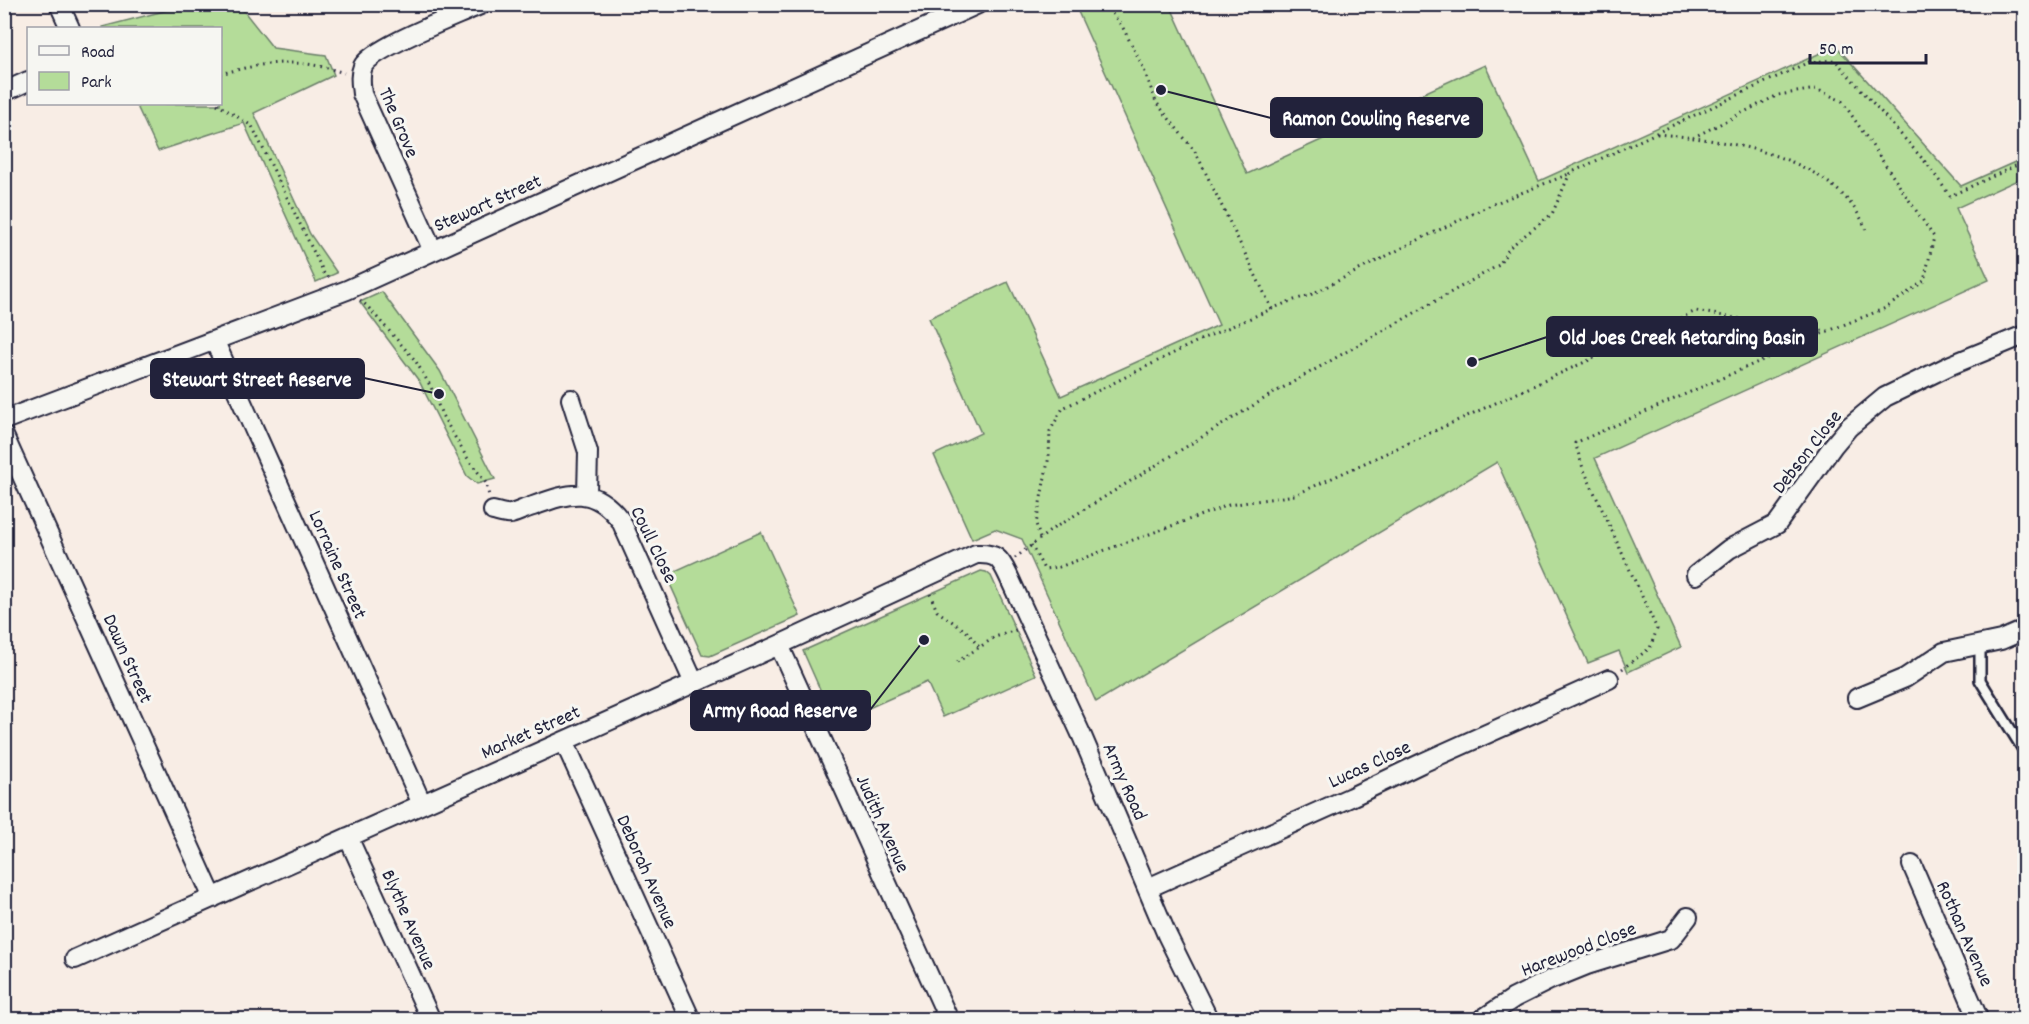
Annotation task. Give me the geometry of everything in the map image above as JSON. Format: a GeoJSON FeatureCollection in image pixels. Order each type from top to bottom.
{"type":"FeatureCollection","features":[{"type":"Feature","properties":{"kind":"street"},"geometry":{"type":"LineString","coordinates":[[59,4],[70,27]]}},
{"type":"Feature","properties":{"kind":"street","name":"The Grove"},"geometry":{"type":"LineString","coordinates":[[433,251],[362,94],[360,78],[364,64],[381,50],[482,4]]}},
{"type":"Feature","properties":{"kind":"street","name":"Stewart Street"},"geometry":{"type":"LineString","coordinates":[[4,420],[215,342],[347,290],[978,4]]}},
{"type":"Feature","properties":{"kind":"street"},"geometry":{"type":"LineString","coordinates":[[4,92],[27,81]]}},
{"type":"Feature","properties":{"kind":"street","name":"Debson Close"},"geometry":{"type":"LineString","coordinates":[[1696,575],[1745,539],[1777,524],[1849,427],[1886,397],[1904,386],[1951,365],[2025,335]]}},
{"type":"Feature","properties":{"kind":"street","name":"Lorraine Street"},"geometry":{"type":"LineString","coordinates":[[215,342],[422,804]]}},
{"type":"Feature","properties":{"kind":"street"},"geometry":{"type":"LineString","coordinates":[[493,511],[509,514],[552,499],[579,493],[587,494],[588,452],[571,399]]}},
{"type":"Feature","properties":{"kind":"street","name":"Dawn Street"},"geometry":{"type":"LineString","coordinates":[[4,436],[213,898]]}},
{"type":"Feature","properties":{"kind":"street","name":"Coull Close"},"geometry":{"type":"LineString","coordinates":[[587,494],[612,509],[621,521],[694,683]]}},
{"type":"Feature","properties":{"kind":"street","name":"Market Street"},"geometry":{"type":"LineString","coordinates":[[75,959],[779,645],[976,554],[990,553],[1002,561]]}},
{"type":"Feature","properties":{"kind":"street","name":"Army Road"},"geometry":{"type":"LineString","coordinates":[[1002,561],[1082,736],[1167,935],[1209,1020]]}},
{"type":"Feature","properties":{"kind":"street"},"geometry":{"type":"LineString","coordinates":[[1857,698],[1905,678],[1944,652],[2001,640],[2025,630]]}},
{"type":"Feature","properties":{"kind":"street","name":"Judith Avenue"},"geometry":{"type":"LineString","coordinates":[[779,645],[949,1020]]}},
{"type":"Feature","properties":{"kind":"street","name":"Lucas Close"},"geometry":{"type":"LineString","coordinates":[[1148,888],[1609,679]]}},
{"type":"Feature","properties":{"kind":"street","name":"Deborah Avenue"},"geometry":{"type":"LineString","coordinates":[[564,741],[691,1020]]}},
{"type":"Feature","properties":{"kind":"street","name":"Blythe Avenue"},"geometry":{"type":"LineString","coordinates":[[348,837],[431,1020]]}},
{"type":"Feature","properties":{"kind":"street","name":"Rothan Avenue"},"geometry":{"type":"LineString","coordinates":[[1912,865],[1979,1020]]}},
{"type":"Feature","properties":{"kind":"street","name":"Harewood Close"},"geometry":{"type":"LineString","coordinates":[[1481,1020],[1514,998],[1550,980],[1587,965],[1671,939],[1688,917]]}},
{"type":"Feature","properties":{"kind":"lane"},"geometry":{"type":"LineString","coordinates":[[1980,645],[1980,680],[2025,751]]}},
{"type":"Feature","properties":{"kind":"path"},"geometry":{"type":"LineString","coordinates":[[1105,4],[1123,28],[1143,67],[1156,102],[1196,153],[1273,310]]}},
{"type":"Feature","properties":{"kind":"path"},"geometry":{"type":"LineString","coordinates":[[1040,539],[1036,524],[1049,456],[1050,431],[1063,408],[1204,338],[1310,295],[1492,204],[1570,174],[1809,62],[1835,60],[1928,165],[1950,196],[2025,162]]}},
{"type":"Feature","properties":{"kind":"path"},"geometry":{"type":"LineString","coordinates":[[222,73],[259,64],[291,62],[337,70],[360,78]]}},
{"type":"Feature","properties":{"kind":"path"},"geometry":{"type":"LineString","coordinates":[[1609,679],[1650,648],[1657,629],[1583,468],[1575,443],[1828,331],[1886,308],[1924,281],[1934,237],[1842,101],[1816,88],[1778,95],[1694,137]]}},
{"type":"Feature","properties":{"kind":"path"},"geometry":{"type":"LineString","coordinates":[[1655,134],[1694,137],[1772,154],[1812,171],[1841,195],[1860,216],[1866,229]]}},
{"type":"Feature","properties":{"kind":"path"},"geometry":{"type":"LineString","coordinates":[[1002,561],[1014,559],[1054,528],[1272,394],[1499,265],[1510,247],[1552,214],[1570,174]]}},
{"type":"Feature","properties":{"kind":"path"},"geometry":{"type":"LineString","coordinates":[[1031,545],[1044,568],[1059,567],[1228,505],[1295,495],[1696,311],[1828,331]]}},
{"type":"Feature","properties":{"kind":"path"},"geometry":{"type":"LineString","coordinates":[[929,592],[937,611],[967,632],[979,647]]}},
{"type":"Feature","properties":{"kind":"path"},"geometry":{"type":"LineString","coordinates":[[957,662],[995,637],[1017,629]]}},
{"type":"Feature","properties":{"kind":"green space"},"geometry":{"type":"Polygon","coordinates":[[[191,4],[239,5],[273,48],[326,55],[334,75],[254,113],[310,234],[337,273],[316,282],[244,123],[158,151],[136,105],[222,105],[222,27],[102,27],[191,4]]]}},
{"type":"Feature","properties":{"kind":"green space"},"geometry":{"type":"Polygon","coordinates":[[[1075,5],[1170,5],[1247,174],[1485,65],[1539,181],[1836,46],[1961,186],[2024,158],[2024,177],[1956,208],[1989,280],[1595,458],[1681,647],[1628,672],[1619,651],[1588,663],[1497,462],[1096,702],[1022,539],[995,529],[972,539],[934,455],[981,433],[929,318],[1008,282],[1061,396],[1219,325],[1075,5]]]}},
{"type":"Feature","properties":{"kind":"green space"},"geometry":{"type":"Polygon","coordinates":[[[382,292],[440,371],[495,479],[477,484],[467,476],[419,381],[360,302],[382,292]]]}},
{"type":"Feature","properties":{"kind":"green space"},"geometry":{"type":"Polygon","coordinates":[[[761,532],[800,616],[710,656],[702,655],[666,575],[761,532]]]}},
{"type":"Feature","properties":{"kind":"green space"},"geometry":{"type":"Polygon","coordinates":[[[981,571],[991,576],[1036,675],[943,717],[927,682],[835,723],[803,651],[981,571]]]}},
{"type":"Feature","properties":{"kind":"place","name":"Ramon Cowling Reserve"},"geometry":{"type":"Point","coordinates":[1161,90]}},
{"type":"Feature","properties":{"kind":"place","name":"Old Joes Creek Retarding Basin"},"geometry":{"type":"Point","coordinates":[1472,362]}},
{"type":"Feature","properties":{"kind":"place","name":"Stewart Street Reserve"},"geometry":{"type":"Point","coordinates":[439,394]}},
{"type":"Feature","properties":{"kind":"place","name":"Army Road Reserve"},"geometry":{"type":"Point","coordinates":[924,640]}}]}
